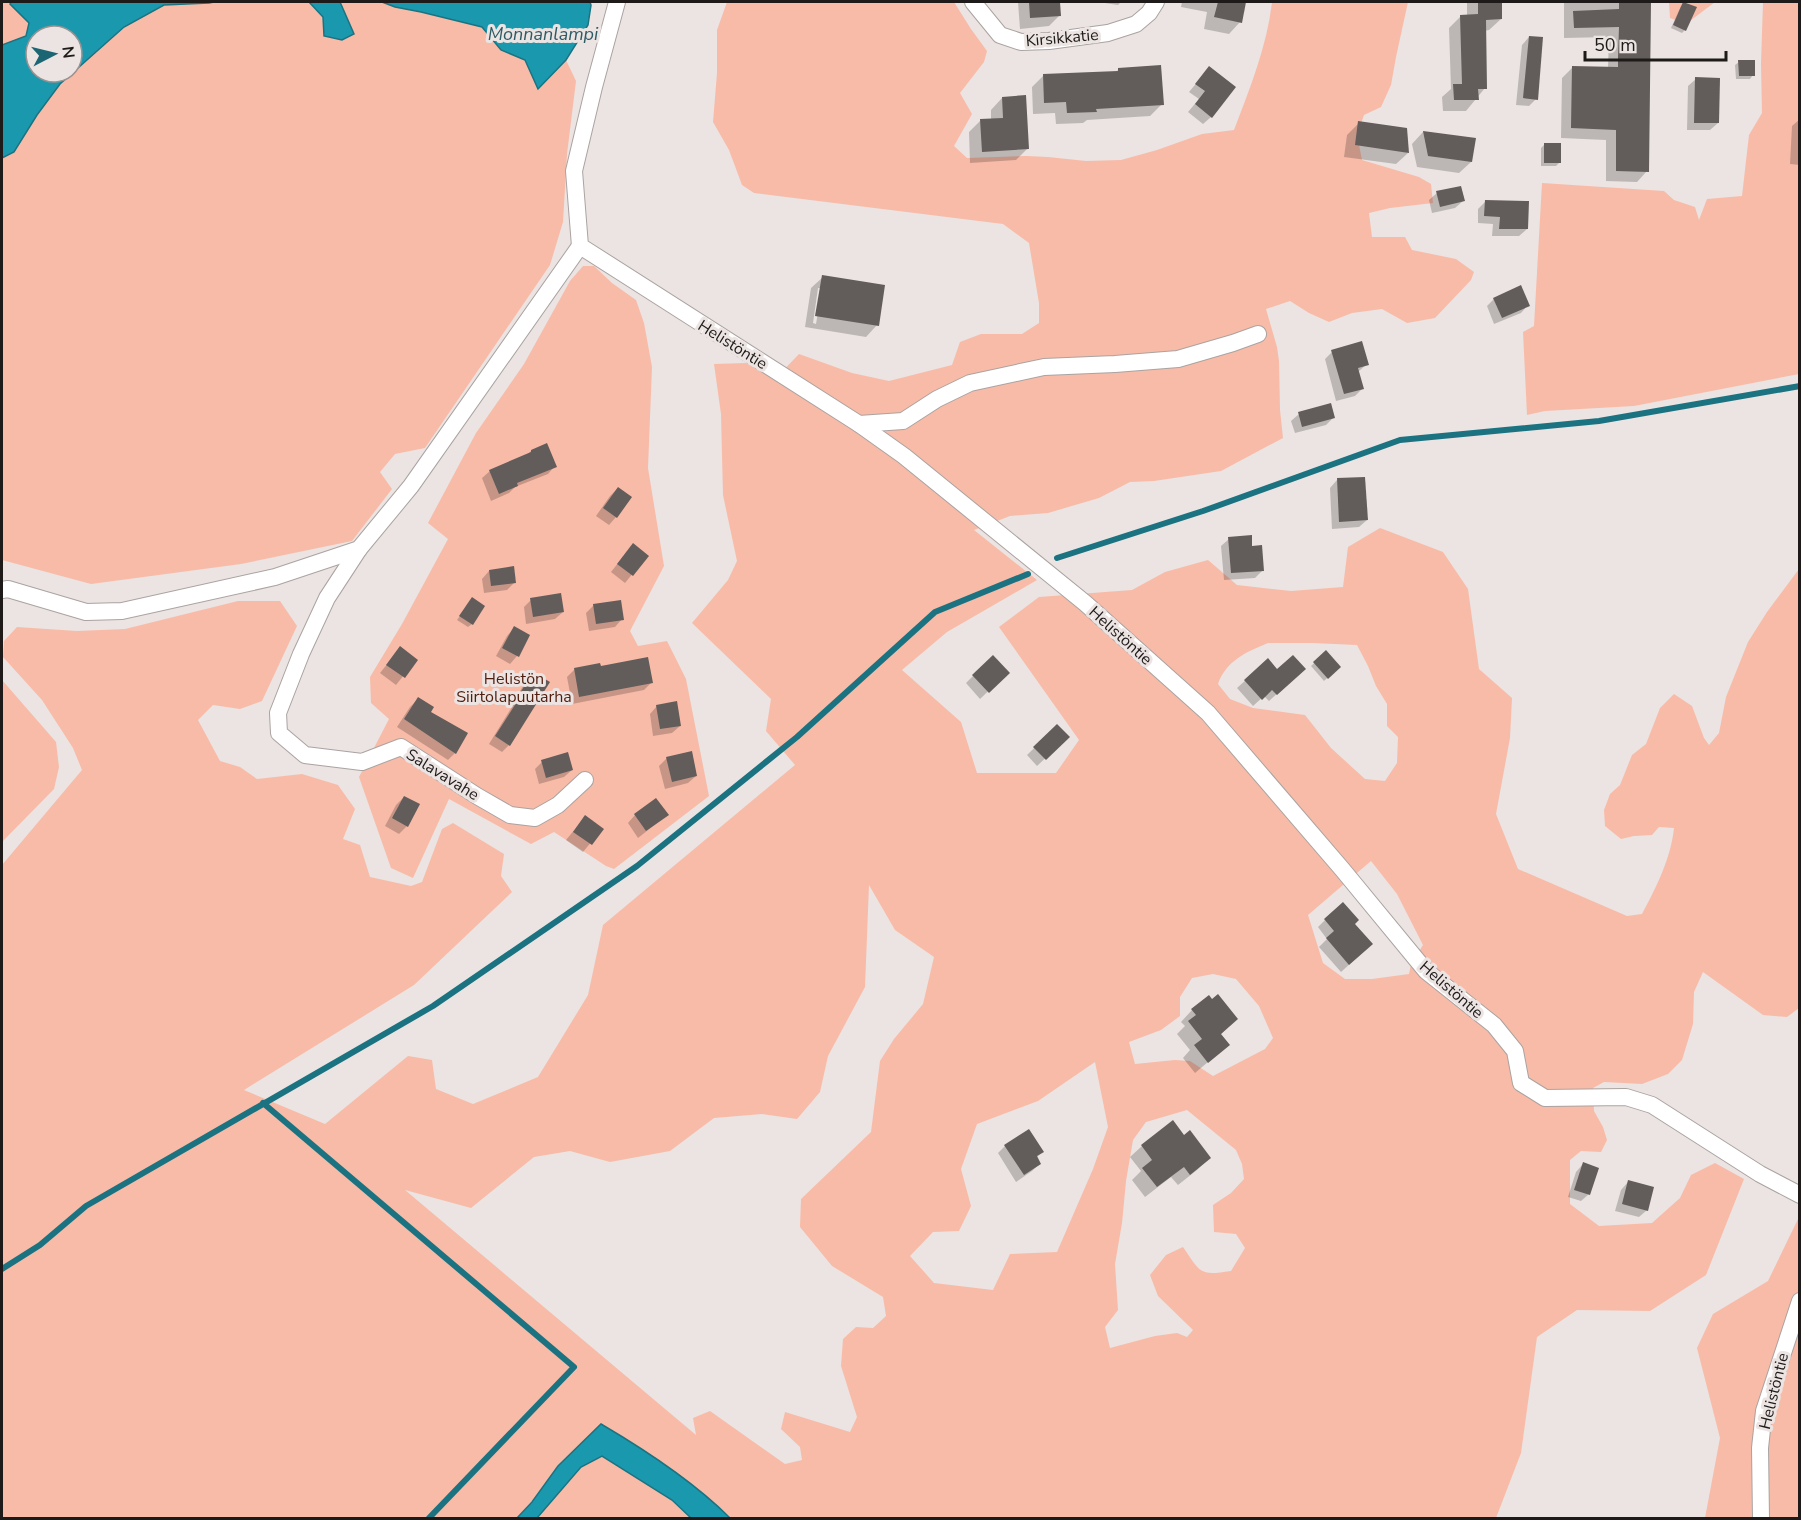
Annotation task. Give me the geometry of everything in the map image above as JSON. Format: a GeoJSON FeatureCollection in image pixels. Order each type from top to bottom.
{"type":"FeatureCollection","features":[{"type":"Feature","properties":{"kind":"street"},"geometry":{"type":"LineString","coordinates":[[2,590],[8,589],[86,612],[122,611],[275,577],[359,549],[411,486],[580,246],[574,171],[616,2]]}},
{"type":"Feature","properties":{"kind":"street","name":"Kirsikkatie"},"geometry":{"type":"LineString","coordinates":[[973,2],[1000,34],[1021,42],[1049,41],[1108,33],[1136,24],[1149,13],[1156,2]]}},
{"type":"Feature","properties":{"kind":"street","name":"Helistöntie"},"geometry":{"type":"LineString","coordinates":[[580,246],[859,424],[904,456],[1085,603],[1208,713],[1342,868],[1426,971],[1494,1025],[1515,1051],[1521,1083],[1545,1098],[1626,1097],[1652,1105],[1760,1174],[1800,1195]]}},
{"type":"Feature","properties":{"kind":"street"},"geometry":{"type":"LineString","coordinates":[[859,424],[903,421],[937,399],[970,383],[1044,367],[1178,359],[1258,334]]}},
{"type":"Feature","properties":{"kind":"street","name":"Salavavahe"},"geometry":{"type":"LineString","coordinates":[[359,549],[327,598],[302,654],[278,713],[279,734],[305,755],[362,762],[401,747],[477,796],[510,814],[535,818],[558,805],[585,780]]}},
{"type":"Feature","properties":{"kind":"street","name":"Helistöntie"},"geometry":{"type":"LineString","coordinates":[[1761,1518],[1760,1448],[1764,1411],[1800,1301]]}},
{"type":"Feature","properties":{"kind":"green space"},"geometry":{"type":"Polygon","coordinates":[[[2,2],[11,2],[10,4],[29,24],[24,24],[24,37],[2,45],[2,2]]]}},
{"type":"Feature","properties":{"kind":"green space"},"geometry":{"type":"Polygon","coordinates":[[[309,2],[323,17],[354,33],[340,2],[382,2],[482,27],[501,50],[525,60],[538,89],[566,60],[576,81],[567,154],[563,222],[550,265],[425,448],[395,454],[380,472],[392,489],[352,541],[241,564],[91,584],[2,560],[2,158],[14,152],[60,84],[84,84],[84,63],[124,27],[164,5],[309,2]]]}},
{"type":"Feature","properties":{"kind":"green space"},"geometry":{"type":"Polygon","coordinates":[[[727,2],[954,2],[987,51],[984,62],[960,93],[972,114],[954,146],[967,158],[1027,156],[1086,161],[1121,160],[1202,134],[1234,130],[1262,51],[1272,2],[1408,2],[1391,85],[1381,107],[1364,115],[1357,135],[1362,160],[1419,177],[1431,184],[1433,203],[1369,213],[1372,237],[1405,237],[1412,250],[1456,259],[1474,272],[1471,280],[1435,318],[1407,323],[1382,309],[1352,313],[1329,322],[1290,301],[1266,309],[1279,361],[1283,438],[1221,471],[1154,481],[1130,482],[1099,498],[1048,513],[1010,516],[974,530],[1037,580],[947,632],[902,670],[961,722],[977,773],[1056,773],[1079,740],[999,627],[1039,597],[1132,590],[1165,572],[1208,560],[1237,585],[1291,591],[1343,587],[1348,547],[1380,528],[1443,552],[1468,589],[1479,669],[1512,698],[1510,738],[1496,814],[1518,869],[1627,916],[1642,914],[1666,862],[1674,828],[1659,827],[1652,835],[1621,839],[1605,826],[1604,810],[1610,794],[1620,785],[1632,755],[1646,744],[1660,708],[1674,694],[1692,706],[1709,745],[1719,733],[1726,697],[1748,642],[1799,569],[1799,1008],[1787,1017],[1763,1015],[1703,972],[1694,992],[1693,1024],[1682,1060],[1668,1074],[1642,1084],[1604,1082],[1593,1088],[1594,1111],[1607,1140],[1601,1152],[1581,1151],[1570,1160],[1570,1204],[1599,1226],[1652,1223],[1680,1198],[1691,1175],[1715,1163],[1744,1179],[1706,1275],[1650,1311],[1577,1310],[1537,1337],[1521,1453],[1496,1518],[730,1518],[669,1467],[601,1424],[517,1518],[2,1518],[2,865],[82,770],[73,748],[42,700],[3,657],[4,641],[17,627],[77,631],[125,629],[238,601],[280,601],[297,626],[262,701],[240,709],[213,705],[198,720],[220,761],[240,767],[257,779],[302,774],[338,785],[355,809],[343,839],[360,845],[370,877],[411,886],[422,882],[442,829],[453,823],[504,854],[501,876],[512,892],[414,985],[244,1090],[325,1124],[408,1056],[432,1060],[436,1089],[473,1104],[538,1077],[588,995],[603,925],[795,765],[766,731],[771,699],[692,623],[728,580],[737,561],[723,495],[721,414],[714,364],[746,363],[775,379],[799,354],[852,373],[889,381],[952,365],[960,342],[981,334],[1022,334],[1039,323],[1039,303],[1029,243],[1003,224],[754,193],[742,185],[729,150],[713,122],[717,73],[717,30],[727,2]],[[1268,643],[1245,654],[1226,669],[1218,684],[1230,699],[1253,708],[1305,715],[1331,748],[1365,779],[1385,781],[1397,763],[1398,737],[1387,726],[1387,704],[1357,645],[1268,643]],[[1371,861],[1308,915],[1323,963],[1345,979],[1372,979],[1409,974],[1411,964],[1423,945],[1397,894],[1371,861]],[[869,885],[865,987],[828,1056],[820,1092],[797,1119],[762,1114],[714,1118],[670,1151],[610,1162],[570,1151],[534,1157],[471,1208],[405,1190],[696,1435],[693,1418],[710,1411],[785,1464],[802,1460],[800,1447],[781,1429],[785,1412],[850,1432],[857,1417],[841,1366],[843,1339],[856,1327],[873,1328],[886,1316],[883,1297],[832,1266],[800,1227],[801,1199],[871,1132],[880,1061],[894,1039],[923,1004],[934,957],[895,930],[869,885]],[[1213,974],[1192,978],[1180,997],[1180,1016],[1161,1030],[1129,1042],[1135,1064],[1175,1060],[1190,1061],[1213,1076],[1265,1049],[1273,1038],[1259,1006],[1236,979],[1213,974]],[[1095,1062],[1038,1101],[977,1124],[961,1169],[971,1206],[959,1231],[933,1232],[910,1256],[934,1283],[993,1290],[1010,1254],[1057,1252],[1093,1169],[1108,1127],[1095,1062]],[[1187,1110],[1146,1122],[1133,1140],[1115,1264],[1118,1310],[1105,1327],[1110,1348],[1155,1336],[1177,1333],[1187,1337],[1193,1330],[1158,1296],[1150,1275],[1166,1255],[1183,1247],[1202,1271],[1213,1273],[1231,1271],[1245,1248],[1236,1234],[1214,1232],[1213,1205],[1231,1193],[1244,1179],[1242,1164],[1236,1150],[1187,1110]]]}},
{"type":"Feature","properties":{"kind":"green space"},"geometry":{"type":"Polygon","coordinates":[[[1669,2],[1715,2],[1686,24],[1670,18],[1669,2]]]}},
{"type":"Feature","properties":{"kind":"green space"},"geometry":{"type":"Polygon","coordinates":[[[1763,2],[1799,2],[1799,374],[1634,406],[1545,411],[1527,415],[1523,332],[1534,326],[1542,183],[1664,191],[1674,200],[1695,207],[1699,220],[1707,199],[1742,196],[1749,135],[1762,113],[1763,2]]]}},
{"type":"Feature","properties":{"kind":"green space","name":"Helistön Siirtolapuutarha"},"geometry":{"type":"Polygon","coordinates":[[[583,266],[594,266],[612,283],[636,300],[644,323],[652,367],[648,468],[664,566],[630,631],[638,646],[667,641],[686,679],[709,796],[614,869],[554,832],[531,844],[449,799],[413,878],[391,868],[359,777],[389,719],[371,703],[370,677],[448,539],[428,523],[476,433],[524,364],[570,281],[583,266]]]}},
{"type":"Feature","properties":{"kind":"green space"},"geometry":{"type":"Polygon","coordinates":[[[2,680],[56,742],[59,767],[54,789],[2,842],[2,680]]]}},
{"type":"Feature","properties":{"kind":"green space"},"geometry":{"type":"Polygon","coordinates":[[[1799,1217],[1799,1518],[1705,1518],[1720,1438],[1697,1348],[1713,1314],[1768,1281],[1799,1217]]]}},
{"type":"Feature","properties":{"kind":"green space"},"geometry":{"type":"Polygon","coordinates":[[[602,1456],[672,1500],[691,1518],[537,1518],[581,1467],[602,1456]]]}},
{"type":"Feature","properties":{"kind":"water"},"geometry":{"type":"Polygon","coordinates":[[[11,2],[214,2],[164,5],[124,27],[84,63],[84,24],[29,23],[10,4],[11,2]]]}},
{"type":"Feature","properties":{"kind":"water"},"geometry":{"type":"Polygon","coordinates":[[[309,2],[340,2],[354,34],[342,40],[324,36],[323,17],[309,2]]]}},
{"type":"Feature","properties":{"kind":"water","name":"Monnanlampi"},"geometry":{"type":"Polygon","coordinates":[[[382,2],[590,2],[591,5],[588,25],[566,60],[538,89],[525,60],[501,50],[482,27],[382,2]]]}},
{"type":"Feature","properties":{"kind":"water"},"geometry":{"type":"Polygon","coordinates":[[[24,37],[24,84],[60,84],[14,152],[2,158],[2,45],[24,37]]]}},
{"type":"Feature","properties":{"kind":"water"},"geometry":{"type":"Polygon","coordinates":[[[601,1424],[669,1467],[730,1518],[691,1518],[672,1500],[602,1456],[581,1467],[537,1518],[517,1518],[532,1502],[558,1466],[601,1424]]]}},
{"type":"Feature","properties":{"kind":"building"},"geometry":{"type":"Polygon","coordinates":[[[1029,2],[1060,2],[1061,16],[1030,18],[1029,2]]]}},
{"type":"Feature","properties":{"kind":"building"},"geometry":{"type":"Polygon","coordinates":[[[1218,2],[1246,2],[1242,23],[1214,17],[1218,2]]]}},
{"type":"Feature","properties":{"kind":"building"},"geometry":{"type":"Polygon","coordinates":[[[1478,2],[1502,2],[1502,19],[1486,20],[1487,89],[1478,89],[1479,100],[1454,100],[1453,84],[1462,84],[1460,15],[1478,14],[1478,2]]]}},
{"type":"Feature","properties":{"kind":"building"},"geometry":{"type":"Polygon","coordinates":[[[1619,2],[1651,2],[1649,172],[1616,171],[1616,130],[1571,128],[1572,66],[1618,67],[1619,27],[1574,28],[1573,11],[1619,9],[1619,2]]]}},
{"type":"Feature","properties":{"kind":"building"},"geometry":{"type":"Polygon","coordinates":[[[1683,2],[1697,7],[1686,31],[1673,25],[1683,2]]]}},
{"type":"Feature","properties":{"kind":"building"},"geometry":{"type":"Polygon","coordinates":[[[1529,36],[1543,37],[1538,100],[1523,98],[1529,36]]]}},
{"type":"Feature","properties":{"kind":"building"},"geometry":{"type":"Polygon","coordinates":[[[1738,60],[1755,60],[1755,76],[1739,76],[1738,60]]]}},
{"type":"Feature","properties":{"kind":"building"},"geometry":{"type":"Polygon","coordinates":[[[1161,65],[1164,105],[1067,113],[1066,102],[1044,103],[1043,74],[1118,71],[1118,68],[1161,65]]]}},
{"type":"Feature","properties":{"kind":"building"},"geometry":{"type":"Polygon","coordinates":[[[1209,66],[1236,87],[1212,118],[1195,104],[1205,91],[1195,84],[1209,66]]]}},
{"type":"Feature","properties":{"kind":"building"},"geometry":{"type":"Polygon","coordinates":[[[1695,77],[1720,78],[1719,123],[1694,123],[1695,77]]]}},
{"type":"Feature","properties":{"kind":"building"},"geometry":{"type":"Polygon","coordinates":[[[1026,95],[1029,149],[982,152],[980,119],[1003,118],[1002,97],[1026,95]]]}},
{"type":"Feature","properties":{"kind":"building"},"geometry":{"type":"Polygon","coordinates":[[[1358,121],[1407,128],[1409,153],[1355,145],[1358,121]]]}},
{"type":"Feature","properties":{"kind":"building"},"geometry":{"type":"Polygon","coordinates":[[[1423,131],[1476,138],[1472,162],[1428,156],[1423,131]]]}},
{"type":"Feature","properties":{"kind":"building"},"geometry":{"type":"Polygon","coordinates":[[[1544,143],[1561,143],[1561,163],[1544,163],[1544,143]]]}},
{"type":"Feature","properties":{"kind":"building"},"geometry":{"type":"Polygon","coordinates":[[[1461,186],[1465,201],[1440,207],[1436,191],[1461,186]]]}},
{"type":"Feature","properties":{"kind":"building"},"geometry":{"type":"Polygon","coordinates":[[[1485,200],[1529,201],[1528,229],[1499,229],[1500,217],[1484,216],[1485,200]]]}},
{"type":"Feature","properties":{"kind":"building"},"geometry":{"type":"Polygon","coordinates":[[[822,275],[885,285],[879,326],[815,316],[822,275]]]}},
{"type":"Feature","properties":{"kind":"building"},"geometry":{"type":"Polygon","coordinates":[[[1521,285],[1530,306],[1502,318],[1493,298],[1521,285]]]}},
{"type":"Feature","properties":{"kind":"building"},"geometry":{"type":"Polygon","coordinates":[[[1362,341],[1369,365],[1358,368],[1364,389],[1344,394],[1331,350],[1362,341]]]}},
{"type":"Feature","properties":{"kind":"building"},"geometry":{"type":"Polygon","coordinates":[[[1331,403],[1335,418],[1302,427],[1298,412],[1331,403]]]}},
{"type":"Feature","properties":{"kind":"building"},"geometry":{"type":"Polygon","coordinates":[[[547,443],[557,467],[517,483],[518,486],[499,494],[489,470],[547,443]]]}},
{"type":"Feature","properties":{"kind":"building"},"geometry":{"type":"Polygon","coordinates":[[[1365,477],[1368,520],[1339,522],[1337,478],[1365,477]]]}},
{"type":"Feature","properties":{"kind":"building"},"geometry":{"type":"Polygon","coordinates":[[[618,487],[632,497],[617,518],[603,508],[618,487]]]}},
{"type":"Feature","properties":{"kind":"building"},"geometry":{"type":"Polygon","coordinates":[[[1252,535],[1252,546],[1262,545],[1264,571],[1231,573],[1228,537],[1252,535]]]}},
{"type":"Feature","properties":{"kind":"building"},"geometry":{"type":"Polygon","coordinates":[[[633,543],[649,556],[633,576],[617,564],[633,543]]]}},
{"type":"Feature","properties":{"kind":"building"},"geometry":{"type":"Polygon","coordinates":[[[514,566],[516,583],[491,586],[489,570],[514,566]]]}},
{"type":"Feature","properties":{"kind":"building"},"geometry":{"type":"Polygon","coordinates":[[[561,593],[564,612],[533,617],[530,598],[561,593]]]}},
{"type":"Feature","properties":{"kind":"building"},"geometry":{"type":"Polygon","coordinates":[[[472,597],[485,606],[473,625],[459,616],[472,597]]]}},
{"type":"Feature","properties":{"kind":"building"},"geometry":{"type":"Polygon","coordinates":[[[621,600],[624,620],[596,624],[593,604],[621,600]]]}},
{"type":"Feature","properties":{"kind":"building"},"geometry":{"type":"Polygon","coordinates":[[[514,626],[530,635],[519,657],[502,648],[514,626]]]}},
{"type":"Feature","properties":{"kind":"building"},"geometry":{"type":"Polygon","coordinates":[[[400,646],[418,660],[405,678],[386,665],[400,646]]]}},
{"type":"Feature","properties":{"kind":"building"},"geometry":{"type":"Polygon","coordinates":[[[1326,650],[1341,667],[1328,679],[1313,662],[1326,650]]]}},
{"type":"Feature","properties":{"kind":"building"},"geometry":{"type":"Polygon","coordinates":[[[993,655],[1010,673],[989,693],[972,675],[993,655]]]}},
{"type":"Feature","properties":{"kind":"building"},"geometry":{"type":"Polygon","coordinates":[[[1293,655],[1306,669],[1277,695],[1272,690],[1262,700],[1244,680],[1268,658],[1277,669],[1293,655]]]}},
{"type":"Feature","properties":{"kind":"building"},"geometry":{"type":"Polygon","coordinates":[[[648,657],[653,683],[579,697],[574,668],[600,663],[601,666],[648,657]]]}},
{"type":"Feature","properties":{"kind":"building"},"geometry":{"type":"Polygon","coordinates":[[[533,672],[550,682],[510,746],[495,736],[533,672]]]}},
{"type":"Feature","properties":{"kind":"building"},"geometry":{"type":"Polygon","coordinates":[[[418,697],[434,707],[431,712],[468,733],[456,754],[404,719],[418,697]]]}},
{"type":"Feature","properties":{"kind":"building"},"geometry":{"type":"Polygon","coordinates":[[[677,701],[681,726],[660,729],[656,705],[677,701]]]}},
{"type":"Feature","properties":{"kind":"building"},"geometry":{"type":"Polygon","coordinates":[[[1057,724],[1070,737],[1046,760],[1033,747],[1057,724]]]}},
{"type":"Feature","properties":{"kind":"building"},"geometry":{"type":"Polygon","coordinates":[[[692,751],[697,776],[672,782],[666,757],[692,751]]]}},
{"type":"Feature","properties":{"kind":"building"},"geometry":{"type":"Polygon","coordinates":[[[568,752],[573,770],[546,778],[541,760],[568,752]]]}},
{"type":"Feature","properties":{"kind":"building"},"geometry":{"type":"Polygon","coordinates":[[[404,796],[420,804],[408,827],[392,818],[404,796]]]}},
{"type":"Feature","properties":{"kind":"building"},"geometry":{"type":"Polygon","coordinates":[[[656,798],[669,815],[646,831],[634,814],[656,798]]]}},
{"type":"Feature","properties":{"kind":"building"},"geometry":{"type":"Polygon","coordinates":[[[585,815],[604,829],[592,845],[573,832],[585,815]]]}},
{"type":"Feature","properties":{"kind":"building"},"geometry":{"type":"Polygon","coordinates":[[[1343,902],[1359,920],[1355,924],[1373,944],[1349,965],[1326,938],[1334,931],[1324,919],[1343,902]]]}},
{"type":"Feature","properties":{"kind":"building"},"geometry":{"type":"Polygon","coordinates":[[[1218,994],[1238,1019],[1221,1034],[1230,1045],[1208,1063],[1194,1045],[1202,1039],[1188,1021],[1196,1015],[1191,1009],[1209,995],[1212,999],[1218,994]]]}},
{"type":"Feature","properties":{"kind":"building"},"geometry":{"type":"Polygon","coordinates":[[[1173,1120],[1184,1135],[1190,1130],[1211,1158],[1190,1175],[1184,1167],[1157,1187],[1142,1168],[1152,1160],[1141,1145],[1173,1120]]]}},
{"type":"Feature","properties":{"kind":"building"},"geometry":{"type":"Polygon","coordinates":[[[1029,1129],[1044,1152],[1037,1156],[1041,1164],[1024,1175],[1004,1145],[1029,1129]]]}},
{"type":"Feature","properties":{"kind":"building"},"geometry":{"type":"Polygon","coordinates":[[[1583,1162],[1599,1168],[1590,1195],[1574,1190],[1583,1162]]]}},
{"type":"Feature","properties":{"kind":"building"},"geometry":{"type":"Polygon","coordinates":[[[1628,1180],[1654,1187],[1648,1211],[1622,1204],[1628,1180]]]}},
{"type":"Feature","properties":{"kind":"waterway"},"geometry":{"type":"LineString","coordinates":[[1057,558],[1203,511],[1400,440],[1599,421],[1800,386]]}},
{"type":"Feature","properties":{"kind":"waterway"},"geometry":{"type":"LineString","coordinates":[[2,1269],[40,1245],[86,1206],[433,1006],[637,866],[797,737],[935,612],[1028,574]]}},
{"type":"Feature","properties":{"kind":"waterway"},"geometry":{"type":"LineString","coordinates":[[263,1103],[574,1367],[429,1518]]}}]}
